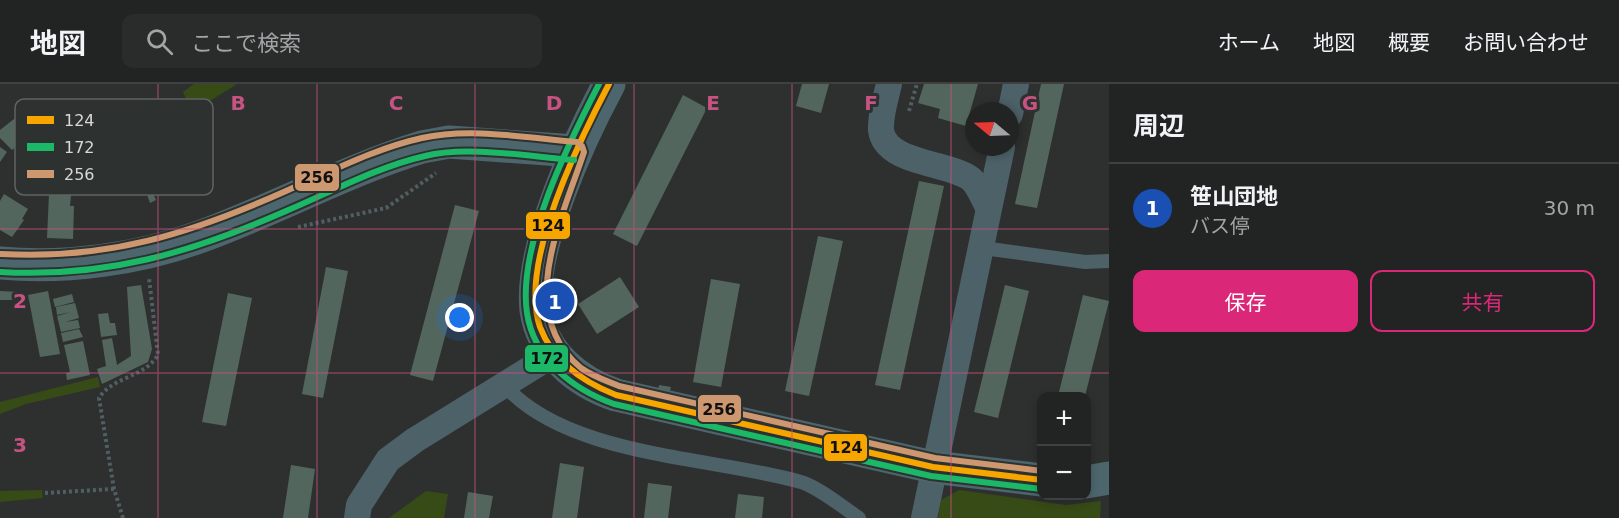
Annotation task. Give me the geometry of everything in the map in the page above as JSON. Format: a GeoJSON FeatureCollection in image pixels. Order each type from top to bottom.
{"type":"FeatureCollection","features":[{"type":"Feature","properties":{"kind":"street"},"geometry":{"type":"LineString","coordinates":[[609,84],[575,152],[561,191],[538,277],[536,310],[543,334],[554,354],[574,375],[616,395],[933,467],[1037,480]]}},
{"type":"Feature","properties":{"kind":"street"},"geometry":{"type":"LineString","coordinates":[[888,84],[881,131],[887,144],[906,156],[973,180],[988,207]]}},
{"type":"Feature","properties":{"kind":"street"},"geometry":{"type":"LineString","coordinates":[[1012,102],[1016,84]]}},
{"type":"Feature","properties":{"kind":"street"},"geometry":{"type":"LineString","coordinates":[[0,263],[67,264],[146,251],[201,236],[422,147],[449,142],[575,152]]}},
{"type":"Feature","properties":{"kind":"street"},"geometry":{"type":"LineString","coordinates":[[924,518],[933,467],[983,248],[988,207],[1000,156]]}},
{"type":"Feature","properties":{"kind":"street"},"geometry":{"type":"LineString","coordinates":[[357,518],[359,505],[388,460],[415,440],[554,354]]}},
{"type":"Feature","properties":{"kind":"street"},"geometry":{"type":"LineString","coordinates":[[1091,481],[1109,478]]}},
{"type":"Feature","properties":{"kind":"lane"},"geometry":{"type":"LineString","coordinates":[[983,248],[1085,262],[1109,261]]}},
{"type":"Feature","properties":{"kind":"lane"},"geometry":{"type":"LineString","coordinates":[[505,386],[516,398],[575,430],[621,445],[803,483],[860,518]]}},
{"type":"Feature","properties":{"kind":"path"},"geometry":{"type":"LineString","coordinates":[[123,518],[114,489],[99,398],[104,390],[153,364],[158,355],[146,251]]}},
{"type":"Feature","properties":{"kind":"path"},"geometry":{"type":"LineString","coordinates":[[45,493],[114,489]]}},
{"type":"Feature","properties":{"kind":"green space"},"geometry":{"type":"Polygon","coordinates":[[[194,84],[237,84],[213,99],[186,99],[183,92],[194,84]]]}},
{"type":"Feature","properties":{"kind":"green space"},"geometry":{"type":"Polygon","coordinates":[[[98,377],[100,387],[26,404],[0,414],[0,402],[98,377]]]}},
{"type":"Feature","properties":{"kind":"green space"},"geometry":{"type":"Polygon","coordinates":[[[42,490],[43,498],[0,502],[0,491],[42,490]]]}},
{"type":"Feature","properties":{"kind":"green space"},"geometry":{"type":"Polygon","coordinates":[[[959,490],[1066,505],[1101,501],[1100,518],[938,518],[941,500],[959,490]]]}},
{"type":"Feature","properties":{"kind":"green space"},"geometry":{"type":"Polygon","coordinates":[[[426,491],[448,494],[444,518],[389,518],[426,491]]]}},
{"type":"Feature","properties":{"kind":"building"},"geometry":{"type":"Polygon","coordinates":[[[802,84],[829,84],[821,113],[796,106],[802,84]]]}},
{"type":"Feature","properties":{"kind":"building"},"geometry":{"type":"Polygon","coordinates":[[[924,84],[978,84],[973,102],[965,102],[965,126],[938,118],[940,109],[918,103],[924,84]]]}},
{"type":"Feature","properties":{"kind":"building"},"geometry":{"type":"Polygon","coordinates":[[[1041,84],[1064,84],[1037,208],[1015,204],[1041,84]]]}},
{"type":"Feature","properties":{"kind":"building"},"geometry":{"type":"Polygon","coordinates":[[[683,95],[707,108],[637,246],[613,234],[683,95]]]}},
{"type":"Feature","properties":{"kind":"building"},"geometry":{"type":"Polygon","coordinates":[[[15,120],[15,148],[12,150],[0,138],[0,130],[15,120]]]}},
{"type":"Feature","properties":{"kind":"building"},"geometry":{"type":"Polygon","coordinates":[[[0,147],[7,152],[0,162],[0,147]]]}},
{"type":"Feature","properties":{"kind":"building"},"geometry":{"type":"Polygon","coordinates":[[[919,181],[944,186],[900,390],[875,385],[919,181]]]}},
{"type":"Feature","properties":{"kind":"building"},"geometry":{"type":"Polygon","coordinates":[[[4,194],[28,209],[22,219],[24,220],[12,237],[0,230],[0,201],[4,194]]]}},
{"type":"Feature","properties":{"kind":"building"},"geometry":{"type":"Polygon","coordinates":[[[49,195],[71,195],[70,206],[74,206],[73,239],[47,238],[49,195]]]}},
{"type":"Feature","properties":{"kind":"building"},"geometry":{"type":"Polygon","coordinates":[[[147,195],[154,195],[156,200],[150,203],[147,195]]]}},
{"type":"Feature","properties":{"kind":"building"},"geometry":{"type":"Polygon","coordinates":[[[455,205],[479,211],[433,381],[410,375],[455,205]]]}},
{"type":"Feature","properties":{"kind":"building"},"geometry":{"type":"Polygon","coordinates":[[[818,236],[843,241],[809,396],[785,391],[818,236]]]}},
{"type":"Feature","properties":{"kind":"building"},"geometry":{"type":"Polygon","coordinates":[[[326,267],[348,271],[323,398],[302,394],[326,267]]]}},
{"type":"Feature","properties":{"kind":"building"},"geometry":{"type":"Polygon","coordinates":[[[620,277],[639,307],[597,334],[578,304],[620,277]]]}},
{"type":"Feature","properties":{"kind":"building"},"geometry":{"type":"Polygon","coordinates":[[[711,279],[740,284],[721,387],[693,382],[711,279]]]}},
{"type":"Feature","properties":{"kind":"building"},"geometry":{"type":"Polygon","coordinates":[[[141,285],[152,349],[148,362],[102,384],[97,369],[106,366],[102,340],[112,338],[117,365],[131,356],[127,287],[141,285]]]}},
{"type":"Feature","properties":{"kind":"building"},"geometry":{"type":"Polygon","coordinates":[[[1005,285],[1029,291],[998,418],[974,412],[1005,285]]]}},
{"type":"Feature","properties":{"kind":"building"},"geometry":{"type":"Polygon","coordinates":[[[0,291],[19,292],[19,300],[0,300],[0,291]]]}},
{"type":"Feature","properties":{"kind":"building"},"geometry":{"type":"Polygon","coordinates":[[[48,291],[60,354],[40,357],[28,295],[48,291]]]}},
{"type":"Feature","properties":{"kind":"building"},"geometry":{"type":"Polygon","coordinates":[[[228,293],[252,298],[226,426],[202,422],[228,293]]]}},
{"type":"Feature","properties":{"kind":"building"},"geometry":{"type":"Polygon","coordinates":[[[72,294],[74,302],[55,307],[53,299],[72,294]]]}},
{"type":"Feature","properties":{"kind":"building"},"geometry":{"type":"Polygon","coordinates":[[[1083,295],[1109,301],[1086,392],[1059,392],[1083,295]]]}},
{"type":"Feature","properties":{"kind":"building"},"geometry":{"type":"Polygon","coordinates":[[[75,303],[79,318],[65,322],[78,320],[80,328],[61,332],[57,316],[71,312],[57,315],[56,307],[75,303]]]}},
{"type":"Feature","properties":{"kind":"building"},"geometry":{"type":"Polygon","coordinates":[[[108,313],[110,323],[115,323],[117,335],[101,337],[98,314],[108,313]]]}},
{"type":"Feature","properties":{"kind":"building"},"geometry":{"type":"Polygon","coordinates":[[[79,329],[83,337],[63,342],[61,333],[79,329]]]}},
{"type":"Feature","properties":{"kind":"building"},"geometry":{"type":"Polygon","coordinates":[[[83,341],[90,375],[67,380],[66,373],[70,372],[64,345],[83,341]]]}},
{"type":"Feature","properties":{"kind":"building"},"geometry":{"type":"Polygon","coordinates":[[[659,385],[671,387],[669,394],[658,391],[659,385]]]}},
{"type":"Feature","properties":{"kind":"building"},"geometry":{"type":"Polygon","coordinates":[[[560,463],[584,467],[577,518],[552,518],[560,463]]]}},
{"type":"Feature","properties":{"kind":"building"},"geometry":{"type":"Polygon","coordinates":[[[291,465],[315,469],[308,518],[283,518],[291,465]]]}},
{"type":"Feature","properties":{"kind":"building"},"geometry":{"type":"Polygon","coordinates":[[[648,483],[672,486],[668,518],[644,518],[648,483]]]}},
{"type":"Feature","properties":{"kind":"building"},"geometry":{"type":"Polygon","coordinates":[[[468,492],[493,496],[489,518],[464,518],[468,492]]]}},
{"type":"Feature","properties":{"kind":"building"},"geometry":{"type":"Polygon","coordinates":[[[738,494],[764,497],[762,518],[735,518],[738,494]]]}},
{"type":"Feature","properties":{"kind":"transit line","name":"172"},"geometry":{"type":"LineString","coordinates":[[599,84],[560,164],[537,226],[530,257],[526,286],[527,313],[531,330],[538,345],[557,370],[584,390],[614,404],[931,476],[1037,489]]}},
{"type":"Feature","properties":{"kind":"transit line","name":"124"},"geometry":{"type":"LineString","coordinates":[[609,84],[568,169],[544,237],[537,270],[535,301],[540,327],[553,351],[570,369],[592,384],[616,395],[933,467],[1037,479]]}},
{"type":"Feature","properties":{"kind":"transit line","name":"256"},"geometry":{"type":"LineString","coordinates":[[1,254],[77,253],[147,241],[216,220],[370,154],[422,138],[479,133],[577,142],[582,146],[584,152],[556,235],[549,264],[547,293],[550,320],[561,346],[581,368],[619,386],[935,458],[1037,470]]}},
{"type":"Feature","properties":{"kind":"transit line","name":"172"},"geometry":{"type":"LineString","coordinates":[[0,272],[76,271],[147,260],[216,239],[372,173],[425,156],[479,152],[574,160]]}},
{"type":"Feature","properties":{"kind":"place","name":"笹山団地"},"geometry":{"type":"Point","coordinates":[555,301]}}]}
